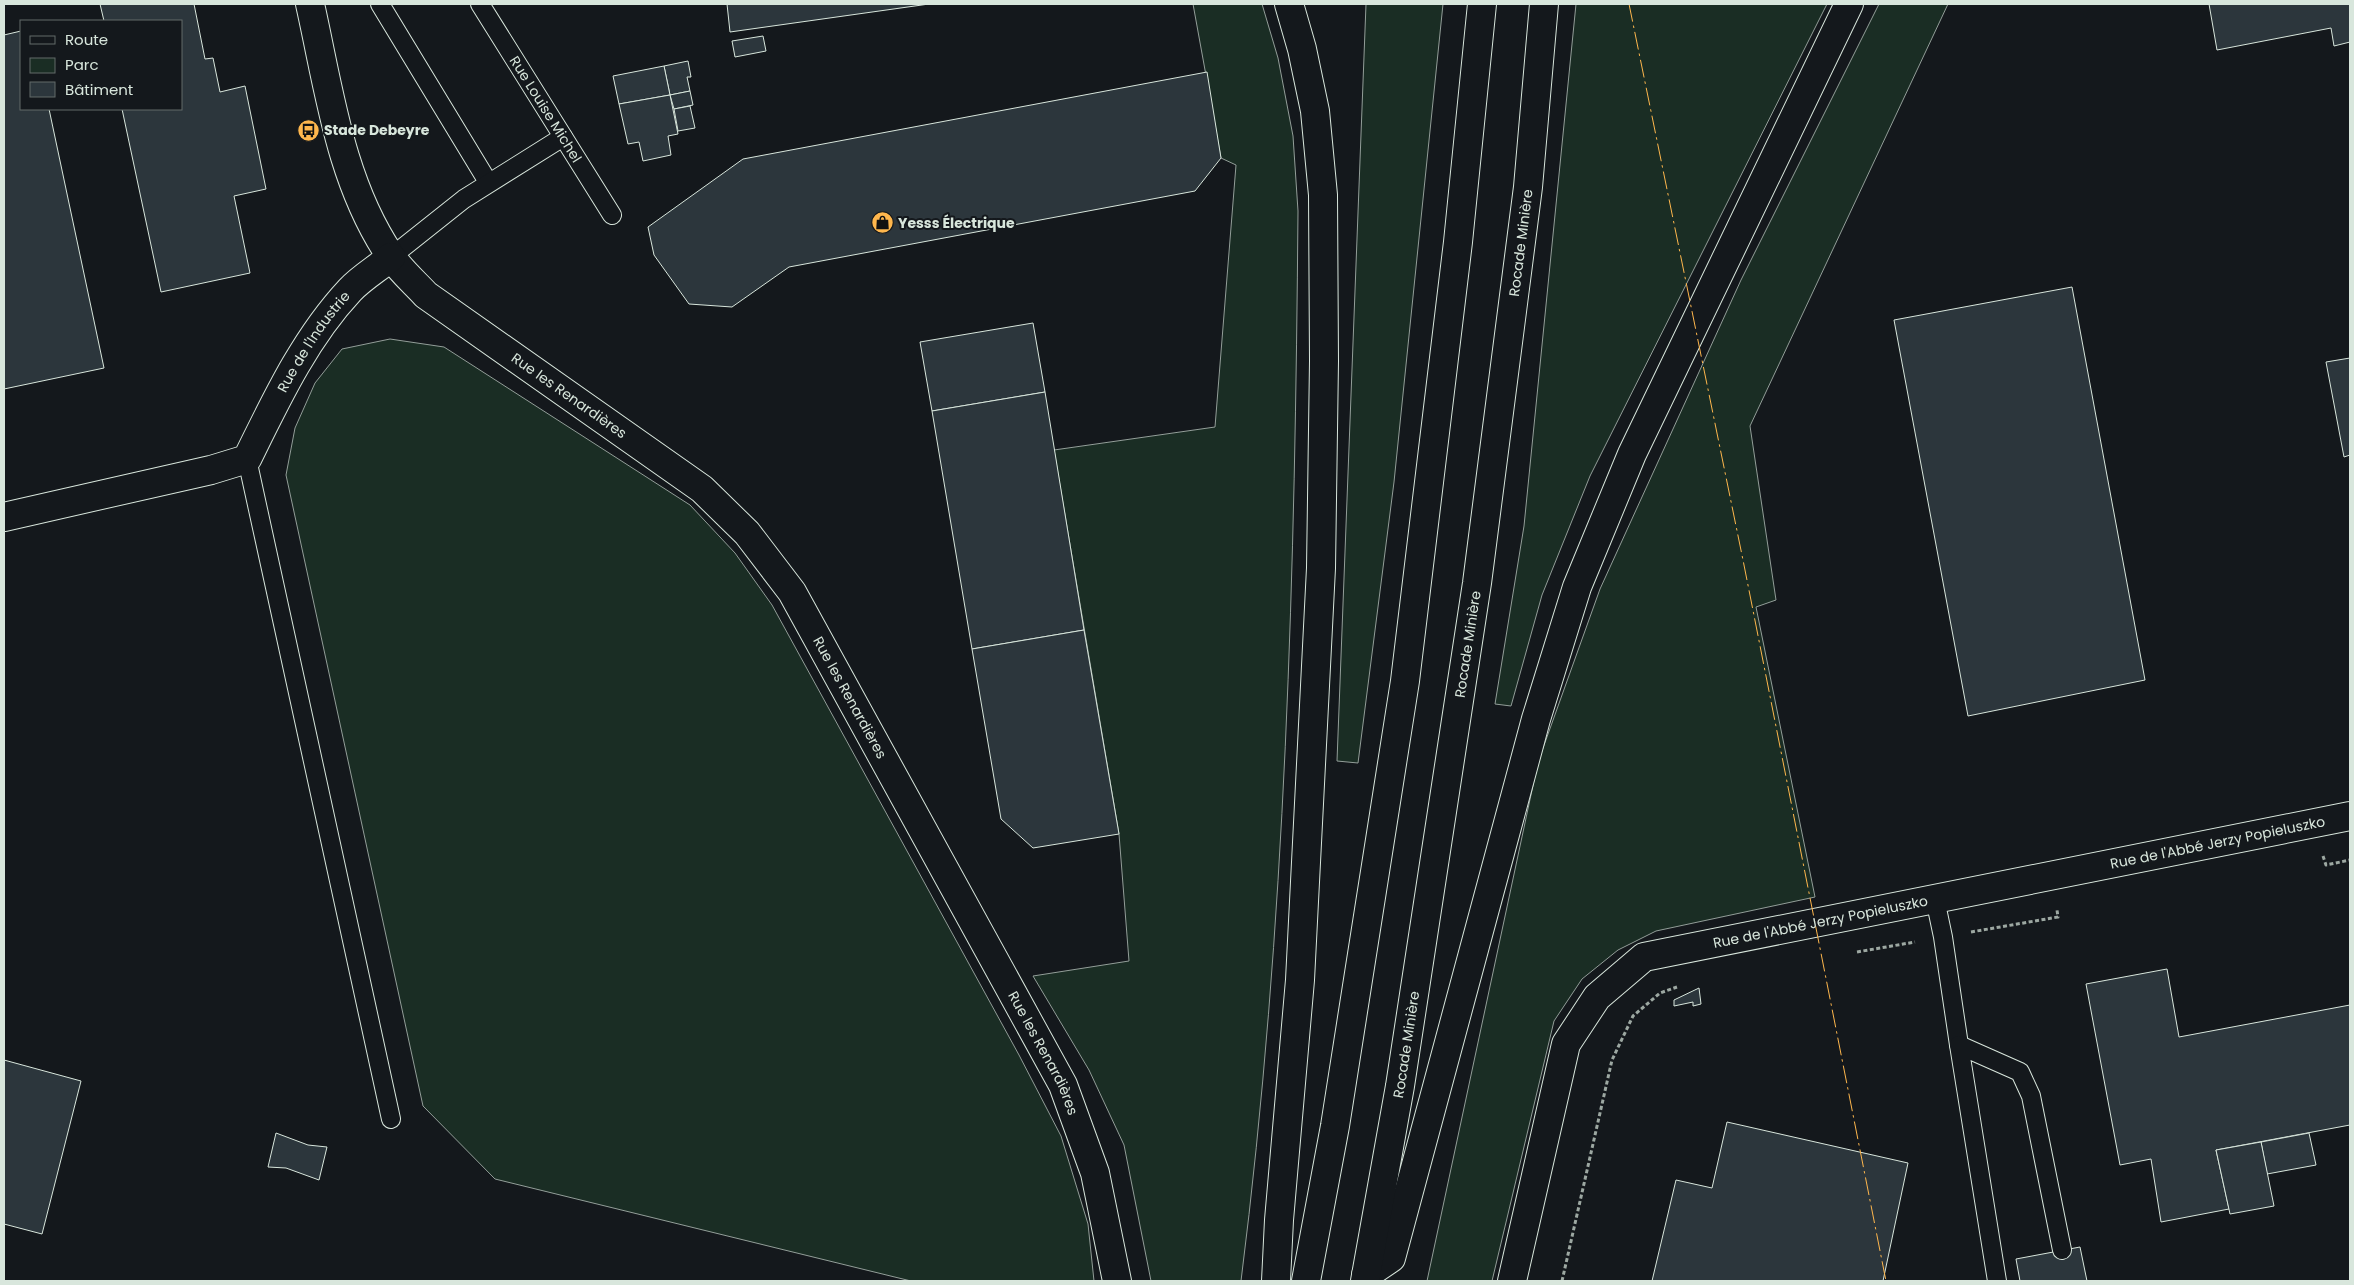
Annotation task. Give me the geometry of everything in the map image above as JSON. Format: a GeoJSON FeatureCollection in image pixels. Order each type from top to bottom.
{"type":"FeatureCollection","features":[{"type":"Feature","properties":{"kind":"main road"},"geometry":{"type":"LineString","coordinates":[[310,4],[343,156],[366,214],[391,257]]}},
{"type":"Feature","properties":{"kind":"main road"},"geometry":{"type":"LineString","coordinates":[[1276,1281],[1302,941],[1321,568],[1324,361],[1323,195],[1314,111],[1302,50],[1289,4]]}},
{"type":"Feature","properties":{"kind":"main road"},"geometry":{"type":"LineString","coordinates":[[1306,1281],[1335,1126],[1405,681],[1458,242],[1482,4]]}},
{"type":"Feature","properties":{"kind":"main road","name":"Rocade Minière"},"geometry":{"type":"LineString","coordinates":[[1365,1278],[1400,1086],[1478,583],[1528,187],[1544,4]]}},
{"type":"Feature","properties":{"kind":"main road"},"geometry":{"type":"LineString","coordinates":[[1365,1278],[1391,1258],[1536,719],[1577,587],[1632,454],[1849,4]]}},
{"type":"Feature","properties":{"kind":"main road","name":"Rue de l'Industrie"},"geometry":{"type":"LineString","coordinates":[[247,459],[281,390],[325,319],[351,288],[391,257]]}},
{"type":"Feature","properties":{"kind":"main road","name":"Rue les Renardières"},"geometry":{"type":"LineString","coordinates":[[391,257],[426,295],[454,316],[702,489],[747,533],[792,592],[1063,1084],[1096,1174],[1117,1281]]}},
{"type":"Feature","properties":{"kind":"main road"},"geometry":{"type":"LineString","coordinates":[[4,517],[211,470],[247,459]]}},
{"type":"Feature","properties":{"kind":"main road","name":"Rue de l'Abbé Jerzy Popieluszko"},"geometry":{"type":"LineString","coordinates":[[1512,1281],[1566,1044],[1597,997],[1644,957],[2350,816]]}},
{"type":"Feature","properties":{"kind":"lane"},"geometry":{"type":"LineString","coordinates":[[380,4],[488,182]]}},
{"type":"Feature","properties":{"kind":"lane","name":"Rue Louise Michel"},"geometry":{"type":"LineString","coordinates":[[480,4],[612,215]]}},
{"type":"Feature","properties":{"kind":"lane"},"geometry":{"type":"LineString","coordinates":[[391,257],[488,182],[563,137]]}},
{"type":"Feature","properties":{"kind":"lane"},"geometry":{"type":"LineString","coordinates":[[247,459],[391,1119]]}},
{"type":"Feature","properties":{"kind":"lane"},"geometry":{"type":"LineString","coordinates":[[1935,899],[1943,937],[1997,1281]]}},
{"type":"Feature","properties":{"kind":"lane"},"geometry":{"type":"LineString","coordinates":[[1959,1046],[2020,1072],[2031,1096],[2062,1250]]}},
{"type":"Feature","properties":{"kind":"path"},"geometry":{"type":"LineString","coordinates":[[1856,952],[2058,918],[2052,875]]}},
{"type":"Feature","properties":{"kind":"path"},"geometry":{"type":"LineString","coordinates":[[1562,1281],[1612,1060],[1633,1016],[1660,993],[1685,985]]}},
{"type":"Feature","properties":{"kind":"green space"},"geometry":{"type":"Polygon","coordinates":[[[1193,4],[1262,4],[1278,58],[1293,136],[1298,211],[1291,613],[1278,881],[1256,1148],[1241,1281],[1151,1281],[1124,1145],[1089,1070],[1033,976],[1129,961],[1119,834],[1054,450],[1215,427],[1236,165],[1221,158],[1193,4]]]}},
{"type":"Feature","properties":{"kind":"green space"},"geometry":{"type":"Polygon","coordinates":[[[1366,4],[1443,4],[1394,482],[1358,763],[1337,761],[1366,4]]]}},
{"type":"Feature","properties":{"kind":"green space"},"geometry":{"type":"Polygon","coordinates":[[[1576,4],[1827,4],[1590,476],[1542,595],[1511,706],[1495,704],[1524,526],[1576,4]]]}},
{"type":"Feature","properties":{"kind":"green space"},"geometry":{"type":"Polygon","coordinates":[[[1879,4],[1948,4],[1750,426],[1776,600],[1756,607],[1815,897],[1656,931],[1618,950],[1582,979],[1554,1021],[1492,1281],[1427,1281],[1538,762],[1600,589],[1741,280],[1879,4]]]}},
{"type":"Feature","properties":{"kind":"green space"},"geometry":{"type":"Polygon","coordinates":[[[390,339],[444,347],[690,505],[735,553],[772,605],[1019,1055],[1061,1136],[1088,1224],[1094,1281],[911,1281],[495,1179],[423,1106],[286,475],[295,428],[315,383],[342,349],[390,339]]]}},
{"type":"Feature","properties":{"kind":"building"},"geometry":{"type":"Polygon","coordinates":[[[100,4],[194,4],[205,59],[213,58],[220,92],[245,86],[266,189],[234,196],[250,273],[161,292],[122,110],[182,110],[182,20],[104,20],[100,4]]]}},
{"type":"Feature","properties":{"kind":"building"},"geometry":{"type":"Polygon","coordinates":[[[727,4],[929,4],[730,32],[727,4]]]}},
{"type":"Feature","properties":{"kind":"building"},"geometry":{"type":"Polygon","coordinates":[[[2209,4],[2350,4],[2350,42],[2334,46],[2331,28],[2217,50],[2209,4]]]}},
{"type":"Feature","properties":{"kind":"building"},"geometry":{"type":"Polygon","coordinates":[[[20,31],[20,110],[49,110],[104,368],[4,389],[4,35],[20,31]]]}},
{"type":"Feature","properties":{"kind":"building"},"geometry":{"type":"Polygon","coordinates":[[[763,36],[766,51],[735,57],[732,41],[763,36]]]}},
{"type":"Feature","properties":{"kind":"building"},"geometry":{"type":"Polygon","coordinates":[[[688,61],[691,77],[687,77],[690,91],[670,95],[664,66],[688,61]]]}},
{"type":"Feature","properties":{"kind":"building"},"geometry":{"type":"Polygon","coordinates":[[[664,66],[670,95],[619,104],[613,76],[664,66]]]}},
{"type":"Feature","properties":{"kind":"building"},"geometry":{"type":"Polygon","coordinates":[[[1207,72],[1221,158],[1195,191],[789,267],[732,307],[689,304],[654,255],[648,227],[743,159],[1207,72]]]}},
{"type":"Feature","properties":{"kind":"building"},"geometry":{"type":"Polygon","coordinates":[[[690,91],[693,105],[674,109],[670,95],[690,91]]]}},
{"type":"Feature","properties":{"kind":"building"},"geometry":{"type":"Polygon","coordinates":[[[670,95],[678,134],[668,136],[671,155],[643,161],[639,142],[628,144],[619,104],[670,95]]]}},
{"type":"Feature","properties":{"kind":"building"},"geometry":{"type":"Polygon","coordinates":[[[690,106],[695,128],[678,131],[674,109],[690,106]]]}},
{"type":"Feature","properties":{"kind":"building"},"geometry":{"type":"Polygon","coordinates":[[[2072,287],[2145,680],[1968,716],[1894,320],[2072,287]]]}},
{"type":"Feature","properties":{"kind":"building"},"geometry":{"type":"Polygon","coordinates":[[[1033,323],[1045,392],[932,411],[920,342],[1033,323]]]}},
{"type":"Feature","properties":{"kind":"building"},"geometry":{"type":"Polygon","coordinates":[[[2350,358],[2350,455],[2344,457],[2326,362],[2350,358]]]}},
{"type":"Feature","properties":{"kind":"building"},"geometry":{"type":"Polygon","coordinates":[[[1045,392],[1084,630],[972,649],[932,411],[1045,392]]]}},
{"type":"Feature","properties":{"kind":"building"},"geometry":{"type":"Polygon","coordinates":[[[1084,630],[1119,834],[1033,848],[1001,819],[972,649],[1084,630]]]}},
{"type":"Feature","properties":{"kind":"building"},"geometry":{"type":"Polygon","coordinates":[[[2167,969],[2179,1037],[2350,1005],[2350,1125],[2216,1150],[2229,1209],[2161,1222],[2151,1159],[2120,1165],[2086,984],[2167,969]]]}},
{"type":"Feature","properties":{"kind":"building"},"geometry":{"type":"Polygon","coordinates":[[[1699,988],[1701,1004],[1693,1006],[1693,1002],[1674,1006],[1674,1000],[1699,988]]]}},
{"type":"Feature","properties":{"kind":"building"},"geometry":{"type":"Polygon","coordinates":[[[4,1060],[81,1081],[42,1234],[4,1224],[4,1060]]]}},
{"type":"Feature","properties":{"kind":"building"},"geometry":{"type":"Polygon","coordinates":[[[1727,1122],[1908,1163],[1883,1281],[1652,1281],[1676,1180],[1712,1188],[1727,1122]]]}},
{"type":"Feature","properties":{"kind":"building"},"geometry":{"type":"Polygon","coordinates":[[[276,1133],[308,1145],[327,1147],[319,1180],[286,1168],[268,1167],[276,1133]]]}},
{"type":"Feature","properties":{"kind":"building"},"geometry":{"type":"Polygon","coordinates":[[[2309,1133],[2316,1165],[2267,1174],[2261,1142],[2309,1133]]]}},
{"type":"Feature","properties":{"kind":"building"},"geometry":{"type":"Polygon","coordinates":[[[2261,1142],[2274,1206],[2230,1214],[2216,1150],[2261,1142]]]}},
{"type":"Feature","properties":{"kind":"building"},"geometry":{"type":"Polygon","coordinates":[[[2080,1247],[2087,1281],[2020,1281],[2016,1259],[2080,1247]]]}},
{"type":"Feature","properties":{"kind":"power"},"geometry":{"type":"LineString","coordinates":[[1629,4],[1743,560],[1886,1281]]}},
{"type":"Feature","properties":{"kind":"place","name":"Stade Debeyre"},"geometry":{"type":"Point","coordinates":[308,130]}},
{"type":"Feature","properties":{"kind":"place","name":"Yesss Électrique"},"geometry":{"type":"Point","coordinates":[882,223]}}]}
